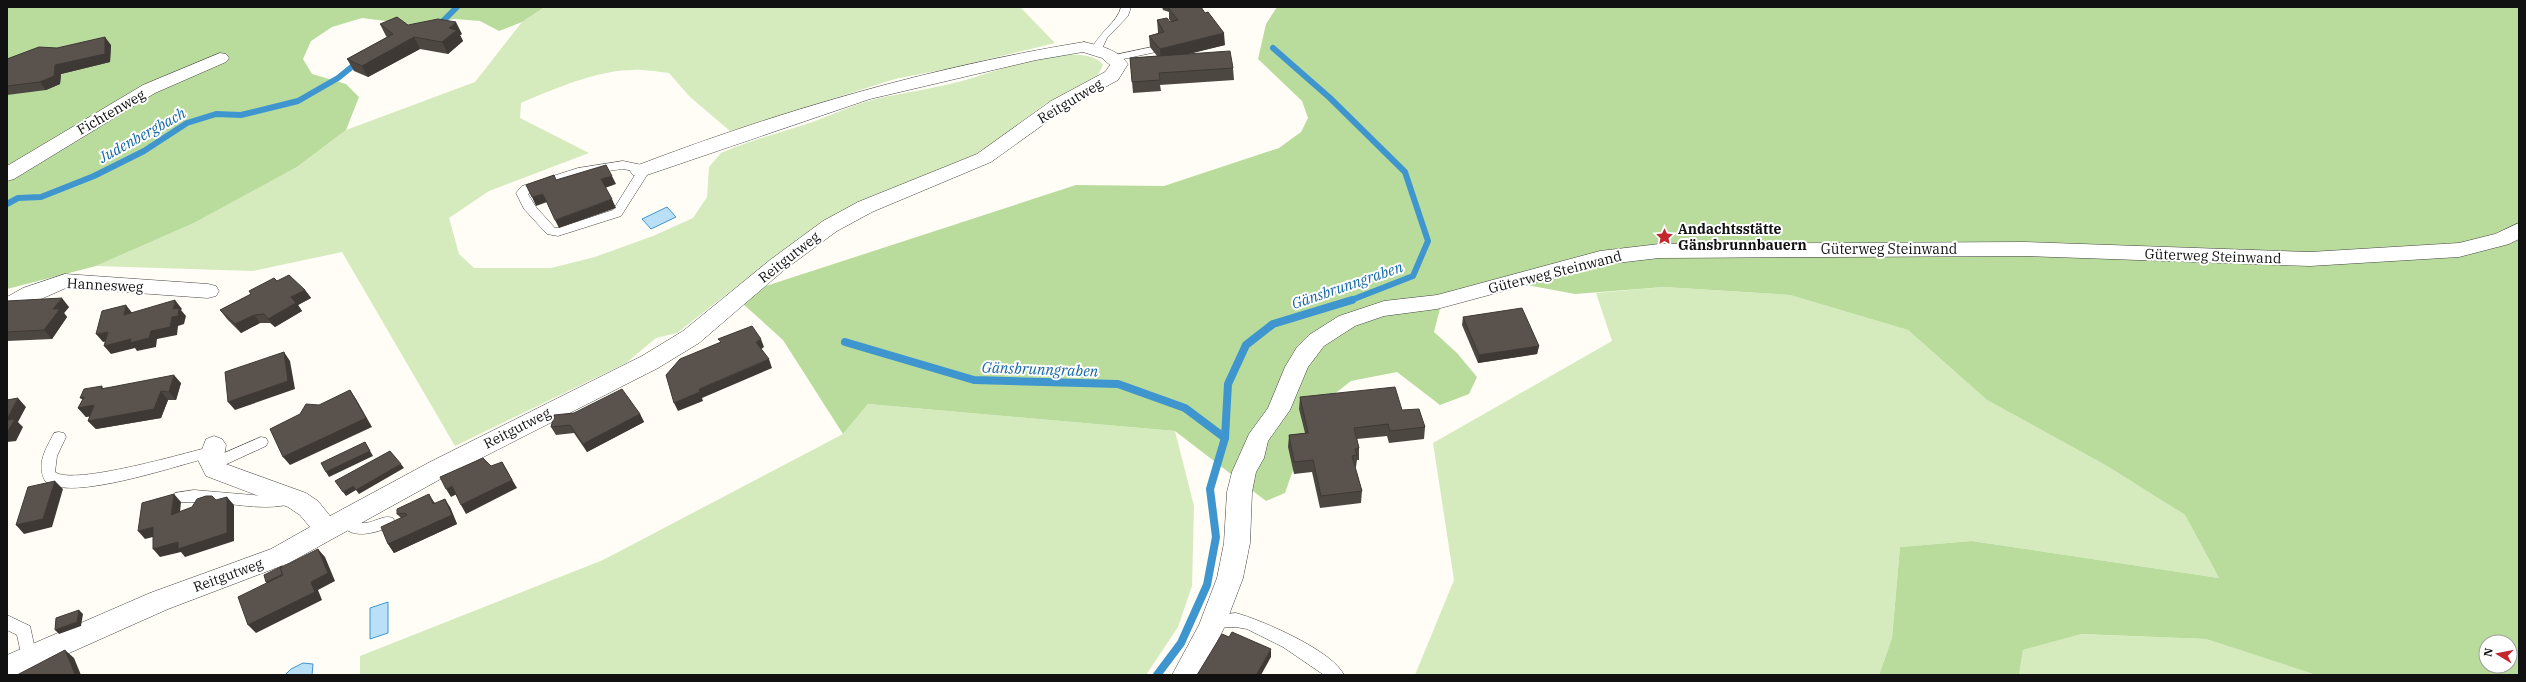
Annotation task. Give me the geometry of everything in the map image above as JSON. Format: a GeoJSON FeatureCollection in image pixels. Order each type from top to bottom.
{"type":"FeatureCollection","features":[{"type":"Feature","properties":{"kind":"street"},"geometry":{"type":"LineString","coordinates":[[640,171],[697,150],[864,95],[1080,47],[1097,50],[1114,58]]}},
{"type":"Feature","properties":{"kind":"street","name":"Fichtenweg"},"geometry":{"type":"LineString","coordinates":[[7,175],[149,90],[220,58]]}},
{"type":"Feature","properties":{"kind":"street","name":"Reitgutweg"},"geometry":{"type":"LineString","coordinates":[[7,668],[166,598],[260,565],[470,452],[664,355],[696,332],[777,265],[819,233],[865,207],[966,168],[992,154],[1054,108],[1112,76],[1119,64],[1114,58]]}},
{"type":"Feature","properties":{"kind":"street","name":"Güterweg Steinwand"},"geometry":{"type":"LineString","coordinates":[[1186,675],[1214,621],[1234,558],[1238,536],[1238,502],[1244,472],[1257,440],[1278,410],[1286,386],[1305,353],[1314,343],[1340,324],[1369,313],[1421,302],[1437,302],[1600,258],[1659,251],[2024,249],[2310,259],[2459,250],[2502,239],[2519,230]]}},
{"type":"Feature","properties":{"kind":"street","name":"Hannesweg"},"geometry":{"type":"LineString","coordinates":[[7,306],[31,293],[65,281],[208,291]]}},
{"type":"Feature","properties":{"kind":"street"},"geometry":{"type":"LineString","coordinates":[[212,454],[220,473],[293,498],[336,525]]}},
{"type":"Feature","properties":{"kind":"lane"},"geometry":{"type":"LineString","coordinates":[[1097,50],[1101,38],[1122,18],[1126,7]]}},
{"type":"Feature","properties":{"kind":"lane"},"geometry":{"type":"LineString","coordinates":[[1114,58],[1152,50]]}},
{"type":"Feature","properties":{"kind":"lane"},"geometry":{"type":"LineString","coordinates":[[623,165],[633,166],[640,171],[638,180],[626,194],[622,207],[617,213],[558,232],[551,232],[542,219],[532,213],[522,193],[526,189],[587,170],[600,170],[623,165]]}},
{"type":"Feature","properties":{"kind":"lane"},"geometry":{"type":"LineString","coordinates":[[60,437],[47,467],[49,476],[56,482],[72,482],[108,476],[261,442]]}},
{"type":"Feature","properties":{"kind":"lane"},"geometry":{"type":"LineString","coordinates":[[180,497],[204,495],[264,503],[293,498]]}},
{"type":"Feature","properties":{"kind":"lane"},"geometry":{"type":"LineString","coordinates":[[336,525],[368,530],[388,522]]}},
{"type":"Feature","properties":{"kind":"lane"},"geometry":{"type":"LineString","coordinates":[[1214,621],[1236,620],[1267,632],[1307,653],[1336,675]]}},
{"type":"Feature","properties":{"kind":"lane"},"geometry":{"type":"LineString","coordinates":[[7,622],[24,630],[29,658]]}},
{"type":"Feature","properties":{"kind":"green space"},"geometry":{"type":"Polygon","coordinates":[[[7,7],[545,7],[522,22],[499,31],[480,21],[455,19],[417,25],[362,18],[332,27],[311,41],[303,59],[312,74],[346,84],[359,97],[346,130],[297,167],[194,223],[96,266],[7,289],[7,7]]]}},
{"type":"Feature","properties":{"kind":"green space"},"geometry":{"type":"Polygon","coordinates":[[[545,7],[1020,7],[1055,43],[951,68],[895,79],[730,131],[690,97],[669,73],[642,70],[619,71],[605,73],[561,86],[521,103],[520,118],[589,153],[489,191],[449,218],[459,254],[474,268],[551,268],[595,257],[653,236],[693,218],[707,197],[709,167],[721,153],[754,140],[810,123],[865,102],[958,82],[1011,66],[1056,56],[1076,55],[1092,57],[1103,65],[1098,75],[1045,104],[989,146],[971,157],[857,203],[827,219],[760,268],[677,333],[656,338],[626,363],[455,446],[342,252],[253,271],[96,266],[194,223],[297,167],[346,130],[475,82],[522,22],[545,7]]]}},
{"type":"Feature","properties":{"kind":"green space"},"geometry":{"type":"Polygon","coordinates":[[[1277,7],[2519,7],[2519,675],[2316,675],[2206,639],[2081,634],[2023,650],[2019,675],[1879,675],[1892,638],[1900,547],[1972,541],[2219,578],[2185,515],[2107,466],[1987,400],[1908,330],[1790,295],[1664,287],[1575,294],[1505,281],[1443,297],[1434,332],[1457,353],[1477,377],[1469,394],[1440,405],[1397,372],[1351,381],[1314,410],[1285,493],[1266,501],[1175,431],[868,404],[843,434],[783,340],[742,303],[757,289],[1076,185],[1164,186],[1279,148],[1301,132],[1308,118],[1302,101],[1258,59],[1266,24],[1277,7]]]}},
{"type":"Feature","properties":{"kind":"green space"},"geometry":{"type":"Polygon","coordinates":[[[1664,287],[1790,295],[1908,330],[1987,400],[2107,466],[2185,515],[2219,578],[1972,541],[1900,547],[1892,638],[1879,675],[1415,675],[1454,580],[1433,443],[1612,341],[1596,293],[1664,287]]]}},
{"type":"Feature","properties":{"kind":"green space"},"geometry":{"type":"Polygon","coordinates":[[[868,404],[1175,431],[1194,506],[1192,586],[1178,627],[1146,675],[360,675],[360,656],[603,560],[843,434],[868,404]]]}},
{"type":"Feature","properties":{"kind":"green space"},"geometry":{"type":"Polygon","coordinates":[[[2080,634],[2206,639],[2316,675],[2019,675],[2023,650],[2080,634]]]}},
{"type":"Feature","properties":{"kind":"water"},"geometry":{"type":"Polygon","coordinates":[[[667,207],[676,217],[651,229],[642,219],[667,207]]]}},
{"type":"Feature","properties":{"kind":"water"},"geometry":{"type":"Polygon","coordinates":[[[388,602],[388,633],[370,639],[370,608],[388,602]]]}},
{"type":"Feature","properties":{"kind":"water"},"geometry":{"type":"Polygon","coordinates":[[[303,663],[313,664],[312,675],[285,675],[291,669],[303,663]]]}},
{"type":"Feature","properties":{"kind":"building"},"geometry":{"type":"Polygon","coordinates":[[[1201,7],[1205,13],[1208,12],[1224,33],[1160,49],[1149,36],[1164,32],[1157,20],[1167,18],[1170,22],[1178,20],[1168,8],[1201,7]]]}},
{"type":"Feature","properties":{"kind":"building"},"geometry":{"type":"Polygon","coordinates":[[[397,17],[408,25],[438,19],[456,22],[449,28],[457,30],[442,42],[414,37],[362,66],[347,59],[393,34],[380,24],[397,17]]]}},
{"type":"Feature","properties":{"kind":"building"},"geometry":{"type":"Polygon","coordinates":[[[105,37],[105,54],[55,65],[54,76],[40,82],[7,86],[7,59],[39,47],[57,48],[105,37]]]}},
{"type":"Feature","properties":{"kind":"building"},"geometry":{"type":"Polygon","coordinates":[[[1230,51],[1233,68],[1159,73],[1160,80],[1132,82],[1130,58],[1230,51]]]}},
{"type":"Feature","properties":{"kind":"building"},"geometry":{"type":"Polygon","coordinates":[[[606,165],[612,176],[601,179],[612,199],[555,220],[543,194],[532,197],[526,185],[554,175],[556,180],[606,165]]]}},
{"type":"Feature","properties":{"kind":"building"},"geometry":{"type":"Polygon","coordinates":[[[289,275],[305,290],[291,297],[296,303],[268,319],[264,314],[254,315],[235,324],[220,310],[251,294],[249,291],[274,278],[277,281],[289,275]]]}},
{"type":"Feature","properties":{"kind":"building"},"geometry":{"type":"Polygon","coordinates":[[[62,298],[53,309],[60,309],[44,330],[7,332],[7,301],[62,298]]]}},
{"type":"Feature","properties":{"kind":"building"},"geometry":{"type":"Polygon","coordinates":[[[175,300],[173,309],[179,308],[178,316],[172,317],[170,327],[151,331],[149,338],[130,343],[131,339],[104,346],[108,332],[96,334],[102,311],[126,305],[124,315],[175,300]]]}},
{"type":"Feature","properties":{"kind":"building"},"geometry":{"type":"Polygon","coordinates":[[[1522,308],[1539,346],[1479,355],[1463,317],[1522,308]]]}},
{"type":"Feature","properties":{"kind":"building"},"geometry":{"type":"Polygon","coordinates":[[[752,326],[761,339],[756,342],[769,359],[699,389],[700,392],[674,403],[666,375],[680,359],[721,342],[718,339],[752,326]]]}},
{"type":"Feature","properties":{"kind":"building"},"geometry":{"type":"Polygon","coordinates":[[[284,352],[288,381],[228,402],[225,372],[284,352]]]}},
{"type":"Feature","properties":{"kind":"building"},"geometry":{"type":"Polygon","coordinates":[[[174,375],[169,392],[161,391],[154,409],[88,421],[94,405],[78,408],[84,397],[80,398],[84,389],[102,386],[101,389],[174,375]]]}},
{"type":"Feature","properties":{"kind":"building"},"geometry":{"type":"Polygon","coordinates":[[[1395,387],[1402,410],[1419,409],[1425,427],[1390,431],[1388,424],[1354,428],[1359,448],[1355,449],[1357,455],[1352,456],[1362,491],[1321,496],[1313,460],[1294,462],[1289,435],[1308,433],[1300,397],[1395,387]]]}},
{"type":"Feature","properties":{"kind":"building"},"geometry":{"type":"Polygon","coordinates":[[[622,389],[640,414],[583,444],[570,425],[551,427],[554,415],[574,413],[622,389]]]}},
{"type":"Feature","properties":{"kind":"building"},"geometry":{"type":"Polygon","coordinates":[[[350,390],[366,418],[283,457],[270,429],[300,414],[306,404],[319,405],[350,390]]]}},
{"type":"Feature","properties":{"kind":"building"},"geometry":{"type":"Polygon","coordinates":[[[18,398],[7,419],[7,400],[18,398]]]}},
{"type":"Feature","properties":{"kind":"building"},"geometry":{"type":"Polygon","coordinates":[[[15,419],[7,433],[7,420],[15,419]]]}},
{"type":"Feature","properties":{"kind":"building"},"geometry":{"type":"Polygon","coordinates":[[[365,442],[370,451],[326,472],[321,463],[365,442]]]}},
{"type":"Feature","properties":{"kind":"building"},"geometry":{"type":"Polygon","coordinates":[[[390,451],[401,464],[356,490],[353,486],[343,492],[335,481],[390,451]]]}},
{"type":"Feature","properties":{"kind":"building"},"geometry":{"type":"Polygon","coordinates":[[[483,458],[491,466],[502,462],[512,480],[461,505],[452,486],[446,489],[440,477],[483,458]]]}},
{"type":"Feature","properties":{"kind":"building"},"geometry":{"type":"Polygon","coordinates":[[[55,481],[43,519],[16,525],[28,487],[55,481]]]}},
{"type":"Feature","properties":{"kind":"building"},"geometry":{"type":"Polygon","coordinates":[[[174,494],[171,515],[192,507],[197,499],[206,496],[212,496],[216,500],[227,497],[227,533],[178,549],[178,542],[153,549],[153,527],[138,531],[142,503],[174,494]]]}},
{"type":"Feature","properties":{"kind":"building"},"geometry":{"type":"Polygon","coordinates":[[[429,494],[433,504],[445,499],[452,515],[388,544],[381,527],[407,515],[405,513],[397,514],[397,509],[429,494]]]}},
{"type":"Feature","properties":{"kind":"building"},"geometry":{"type":"Polygon","coordinates":[[[318,549],[328,573],[311,582],[315,592],[248,625],[238,597],[283,575],[280,568],[318,549]]]}},
{"type":"Feature","properties":{"kind":"building"},"geometry":{"type":"Polygon","coordinates":[[[282,566],[280,568],[282,574],[266,582],[264,575],[282,566]]]}},
{"type":"Feature","properties":{"kind":"building"},"geometry":{"type":"Polygon","coordinates":[[[79,610],[77,622],[55,630],[56,618],[79,610]]]}},
{"type":"Feature","properties":{"kind":"building"},"geometry":{"type":"Polygon","coordinates":[[[1232,632],[1271,649],[1256,675],[1197,675],[1222,634],[1229,637],[1232,632]]]}},
{"type":"Feature","properties":{"kind":"building"},"geometry":{"type":"Polygon","coordinates":[[[65,650],[75,675],[17,675],[65,650]]]}},
{"type":"Feature","properties":{"kind":"waterway","name":"Judenbergbach"},"geometry":{"type":"LineString","coordinates":[[439,25],[457,7]]}},
{"type":"Feature","properties":{"kind":"waterway","name":"Gänsbrunngraben"},"geometry":{"type":"LineString","coordinates":[[1273,48],[1330,98],[1405,172],[1428,241],[1413,276],[1350,301]]}},
{"type":"Feature","properties":{"kind":"waterway","name":"Judenbergbach"},"geometry":{"type":"LineString","coordinates":[[7,204],[18,198],[41,197],[94,176],[144,151],[187,123],[216,114],[241,115],[298,101],[338,78],[359,61]]}},
{"type":"Feature","properties":{"kind":"waterway","name":"Gänsbrunngraben"},"geometry":{"type":"LineString","coordinates":[[1225,438],[1228,384],[1246,345],[1273,324],[1350,301]]}},
{"type":"Feature","properties":{"kind":"waterway","name":"Gänsbrunngraben"},"geometry":{"type":"LineString","coordinates":[[845,342],[974,380],[1118,384],[1185,408],[1225,438]]}},
{"type":"Feature","properties":{"kind":"waterway","name":"Gänsbrunngraben"},"geometry":{"type":"LineString","coordinates":[[1157,675],[1181,643],[1207,585],[1216,537],[1210,489],[1225,438]]}},
{"type":"Feature","properties":{"kind":"place","name":"Andachtsstätte Gänsbrunnbauern"},"geometry":{"type":"Point","coordinates":[1665,237]}}]}
